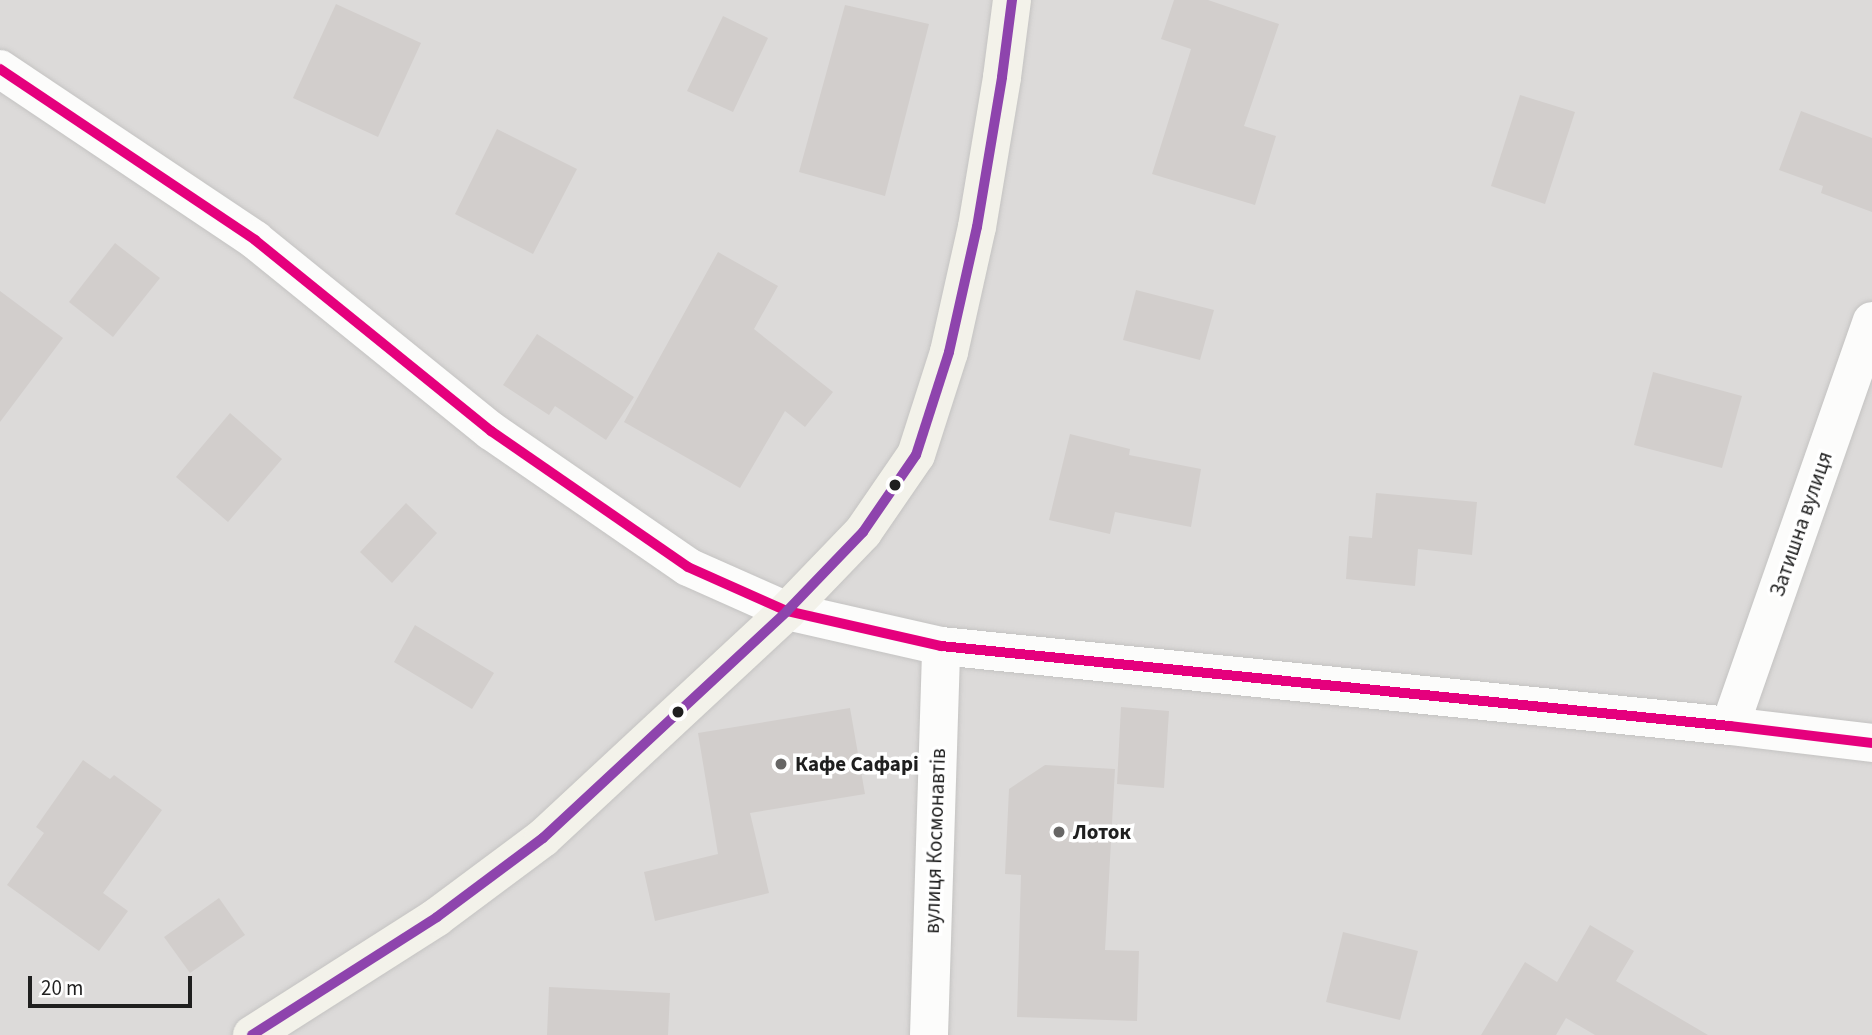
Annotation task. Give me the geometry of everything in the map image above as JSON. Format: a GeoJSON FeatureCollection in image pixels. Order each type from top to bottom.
{"type":"FeatureCollection","features":[{"type":"Feature","properties":{"kind":"street"},"geometry":{"type":"LineString","coordinates":[[252,1035],[437,917],[543,838],[787,611],[863,532],[916,455],[949,352],[977,227],[1012,0]]}},
{"type":"Feature","properties":{"kind":"street"},"geometry":{"type":"LineString","coordinates":[[0,69],[255,240],[491,431],[688,567],[787,611],[941,646],[1730,726],[1872,743]]}},
{"type":"Feature","properties":{"kind":"street","name":"Затишна вулиця"},"geometry":{"type":"LineString","coordinates":[[1730,726],[1872,321]]}},
{"type":"Feature","properties":{"kind":"street","name":"вулиця Космонавтів"},"geometry":{"type":"LineString","coordinates":[[929,1035],[941,646]]}},
{"type":"Feature","properties":{"kind":"shaded area"},"geometry":{"type":"Polygon","coordinates":[[[0,0],[1872,0],[1872,1035],[0,1035],[0,0]]]}},
{"type":"Feature","properties":{"kind":"building"},"geometry":{"type":"Polygon","coordinates":[[[1174,0],[1208,0],[1279,24],[1244,126],[1276,136],[1255,205],[1152,174],[1191,49],[1161,39],[1174,0]]]}},
{"type":"Feature","properties":{"kind":"building"},"geometry":{"type":"Polygon","coordinates":[[[336,4],[421,43],[378,137],[293,98],[336,4]]]}},
{"type":"Feature","properties":{"kind":"building"},"geometry":{"type":"Polygon","coordinates":[[[845,5],[929,24],[885,196],[799,172],[845,5]]]}},
{"type":"Feature","properties":{"kind":"building"},"geometry":{"type":"Polygon","coordinates":[[[723,16],[768,38],[733,112],[687,91],[723,16]]]}},
{"type":"Feature","properties":{"kind":"building"},"geometry":{"type":"Polygon","coordinates":[[[1520,95],[1575,112],[1545,204],[1491,186],[1520,95]]]}},
{"type":"Feature","properties":{"kind":"building"},"geometry":{"type":"Polygon","coordinates":[[[1801,111],[1872,138],[1872,212],[1821,193],[1823,186],[1779,170],[1801,111]]]}},
{"type":"Feature","properties":{"kind":"building"},"geometry":{"type":"Polygon","coordinates":[[[497,129],[577,169],[533,254],[455,214],[497,129]]]}},
{"type":"Feature","properties":{"kind":"building"},"geometry":{"type":"Polygon","coordinates":[[[115,243],[160,278],[113,337],[69,302],[115,243]]]}},
{"type":"Feature","properties":{"kind":"building"},"geometry":{"type":"Polygon","coordinates":[[[718,252],[778,286],[754,329],[833,392],[805,427],[785,411],[740,488],[624,422],[718,252]]]}},
{"type":"Feature","properties":{"kind":"building"},"geometry":{"type":"Polygon","coordinates":[[[1136,290],[1214,310],[1200,360],[1123,340],[1136,290]]]}},
{"type":"Feature","properties":{"kind":"building"},"geometry":{"type":"Polygon","coordinates":[[[0,291],[63,338],[0,422],[0,291]]]}},
{"type":"Feature","properties":{"kind":"building"},"geometry":{"type":"Polygon","coordinates":[[[537,334],[634,397],[606,440],[555,406],[549,415],[503,385],[537,334]]]}},
{"type":"Feature","properties":{"kind":"building"},"geometry":{"type":"Polygon","coordinates":[[[1653,372],[1742,396],[1722,468],[1634,445],[1653,372]]]}},
{"type":"Feature","properties":{"kind":"building"},"geometry":{"type":"Polygon","coordinates":[[[230,413],[282,459],[228,522],[176,477],[230,413]]]}},
{"type":"Feature","properties":{"kind":"building"},"geometry":{"type":"Polygon","coordinates":[[[1070,434],[1130,449],[1129,455],[1201,469],[1191,527],[1115,512],[1110,534],[1049,520],[1070,434]]]}},
{"type":"Feature","properties":{"kind":"building"},"geometry":{"type":"Polygon","coordinates":[[[1376,493],[1477,502],[1472,555],[1418,549],[1415,586],[1346,579],[1349,536],[1372,538],[1376,493]]]}},
{"type":"Feature","properties":{"kind":"building"},"geometry":{"type":"Polygon","coordinates":[[[406,503],[437,533],[392,583],[360,552],[406,503]]]}},
{"type":"Feature","properties":{"kind":"building"},"geometry":{"type":"Polygon","coordinates":[[[415,625],[494,673],[472,709],[394,662],[415,625]]]}},
{"type":"Feature","properties":{"kind":"building"},"geometry":{"type":"Polygon","coordinates":[[[1121,707],[1169,711],[1164,788],[1117,784],[1121,707]]]}},
{"type":"Feature","properties":{"kind":"building","name":"Кафе Сафарі"},"geometry":{"type":"Polygon","coordinates":[[[850,708],[865,794],[750,813],[769,893],[655,921],[644,872],[718,854],[698,733],[850,708]]]}},
{"type":"Feature","properties":{"kind":"building"},"geometry":{"type":"Polygon","coordinates":[[[83,760],[110,779],[114,775],[162,810],[103,893],[128,911],[99,951],[7,885],[44,833],[36,827],[83,760]]]}},
{"type":"Feature","properties":{"kind":"building","name":"Лоток"},"geometry":{"type":"Polygon","coordinates":[[[1045,765],[1115,769],[1105,950],[1139,951],[1137,1021],[1017,1017],[1021,875],[1005,874],[1009,789],[1045,765]]]}},
{"type":"Feature","properties":{"kind":"building"},"geometry":{"type":"Polygon","coordinates":[[[219,898],[245,935],[190,973],[164,937],[219,898]]]}},
{"type":"Feature","properties":{"kind":"building"},"geometry":{"type":"Polygon","coordinates":[[[1590,925],[1634,951],[1616,981],[1708,1035],[1595,1035],[1566,1018],[1556,1035],[1481,1035],[1525,962],[1557,982],[1590,925]]]}},
{"type":"Feature","properties":{"kind":"building"},"geometry":{"type":"Polygon","coordinates":[[[1343,932],[1418,951],[1400,1020],[1326,1002],[1343,932]]]}},
{"type":"Feature","properties":{"kind":"building"},"geometry":{"type":"Polygon","coordinates":[[[549,987],[670,993],[668,1035],[547,1035],[549,987]]]}},
{"type":"Feature","properties":{"kind":"transit line"},"geometry":{"type":"LineString","coordinates":[[252,1035],[437,917],[543,838],[787,611],[863,532],[916,455],[949,352],[977,227],[1012,0]]}},
{"type":"Feature","properties":{"kind":"transit line"},"geometry":{"type":"LineString","coordinates":[[0,69],[255,240],[491,431],[688,567],[787,611],[941,646],[1730,726],[1872,743]]}},
{"type":"Feature","properties":{"kind":"place","name":"Кафе Сафарі"},"geometry":{"type":"Point","coordinates":[781,764]}},
{"type":"Feature","properties":{"kind":"place","name":"Лоток"},"geometry":{"type":"Point","coordinates":[1059,832]}}]}
